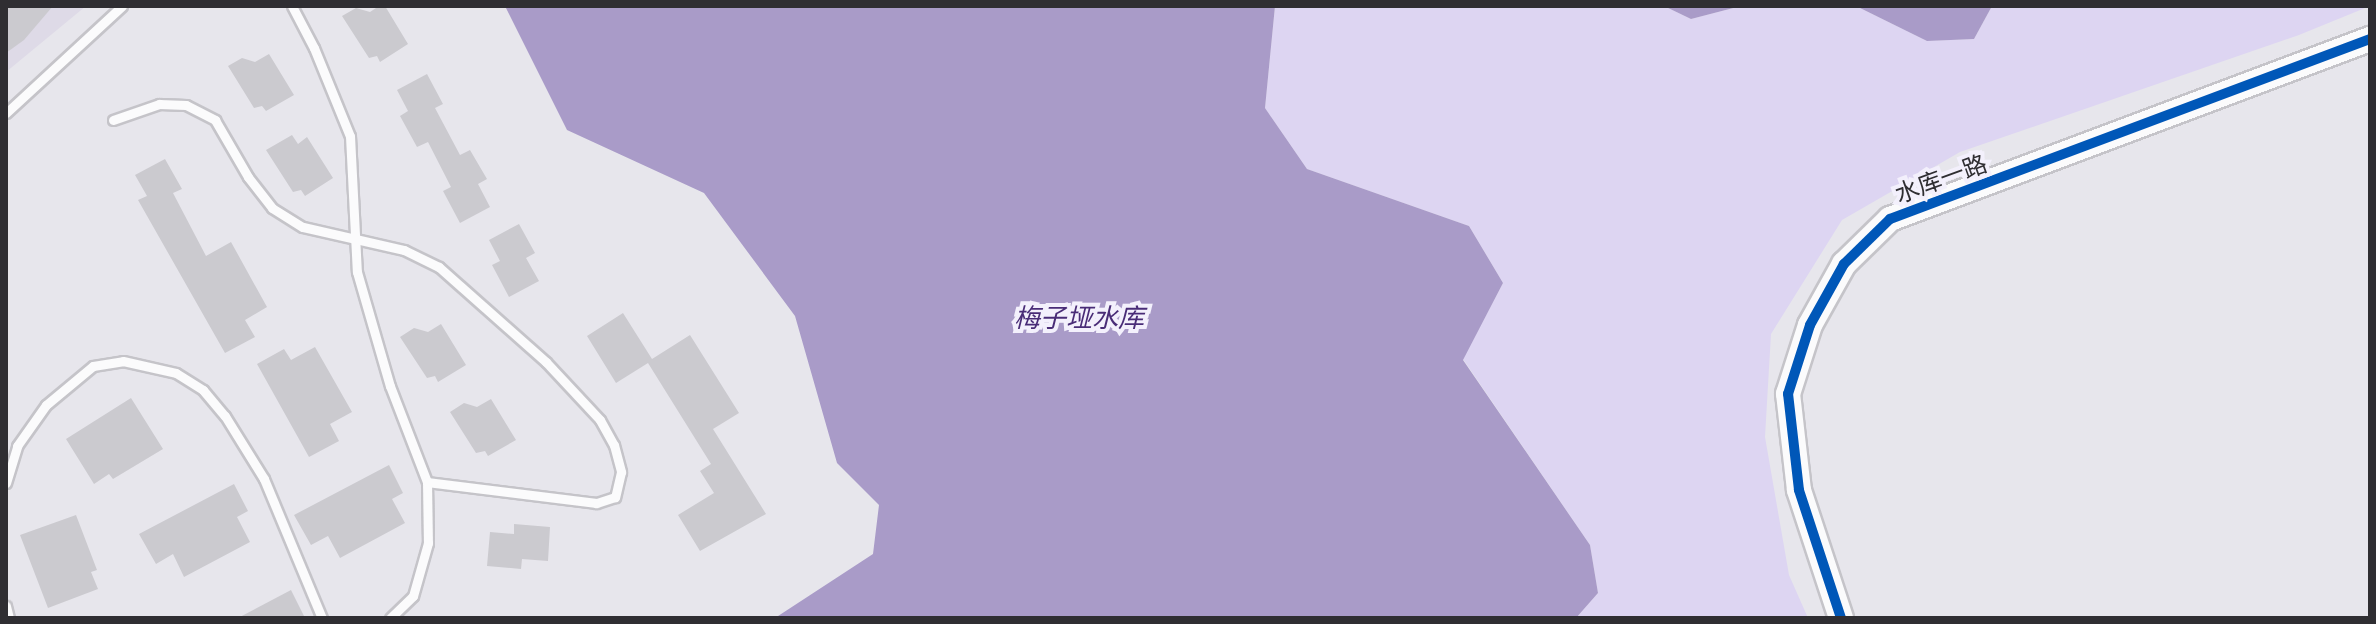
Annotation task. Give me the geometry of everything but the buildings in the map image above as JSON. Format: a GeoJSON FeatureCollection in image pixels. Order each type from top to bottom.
{"type":"FeatureCollection","features":[{"type":"Feature","properties":{"kind":"street","name":"水库一路"},"geometry":{"type":"LineString","coordinates":[[1841,618],[1799,490],[1788,394],[1810,325],[1844,264],[1890,219],[2370,39]]}},
{"type":"Feature","properties":{"kind":"lane"},"geometry":{"type":"LineString","coordinates":[[6,113],[122,6]]}},
{"type":"Feature","properties":{"kind":"lane"},"geometry":{"type":"LineString","coordinates":[[292,6],[314,48],[350,136],[357,272],[390,386],[427,482],[428,543],[413,596],[390,618]]}},
{"type":"Feature","properties":{"kind":"lane"},"geometry":{"type":"LineString","coordinates":[[113,120],[159,104],[186,105],[215,120],[248,177],[272,208],[303,227],[404,250],[439,267],[489,308],[600,420],[614,445],[621,472],[615,497],[596,503],[427,482]]}},
{"type":"Feature","properties":{"kind":"lane"},"geometry":{"type":"LineString","coordinates":[[6,483],[17,446],[46,405],[93,366],[123,361],[176,373],[203,390],[225,416],[264,479],[322,618]]}},
{"type":"Feature","properties":{"kind":"lane"},"geometry":{"type":"LineString","coordinates":[[6,606],[9,618]]}},
{"type":"Feature","properties":{"kind":"shaded area"},"geometry":{"type":"Polygon","coordinates":[[[6,6],[86,6],[6,72],[6,6]]]}},
{"type":"Feature","properties":{"kind":"shaded area"},"geometry":{"type":"Polygon","coordinates":[[[1275,6],[1664,6],[1691,19],[1741,6],[1856,6],[1927,41],[1974,39],[1992,6],[2370,6],[2299,35],[1960,152],[1842,220],[1771,334],[1765,437],[1789,575],[1808,618],[1576,618],[1598,593],[1590,545],[1463,359],[1503,283],[1469,226],[1307,169],[1265,108],[1275,6]]]}},
{"type":"Feature","properties":{"kind":"water","name":"梅子垭水库"},"geometry":{"type":"Polygon","coordinates":[[[505,6],[1275,6],[1265,108],[1307,169],[1469,226],[1503,283],[1463,360],[1590,545],[1598,593],[1576,618],[775,618],[873,554],[879,505],[837,463],[795,316],[704,193],[567,130],[505,6]]]}},
{"type":"Feature","properties":{"kind":"water"},"geometry":{"type":"Polygon","coordinates":[[[1664,6],[1741,6],[1691,19],[1664,6]]]}},
{"type":"Feature","properties":{"kind":"water"},"geometry":{"type":"Polygon","coordinates":[[[1856,6],[1992,6],[1974,39],[1927,41],[1856,6]]]}},
{"type":"Feature","properties":{"kind":"cycle path"},"geometry":{"type":"LineString","coordinates":[[1841,618],[1799,490],[1788,394],[1810,325],[1844,264],[1890,219],[2370,39]]}}]}
